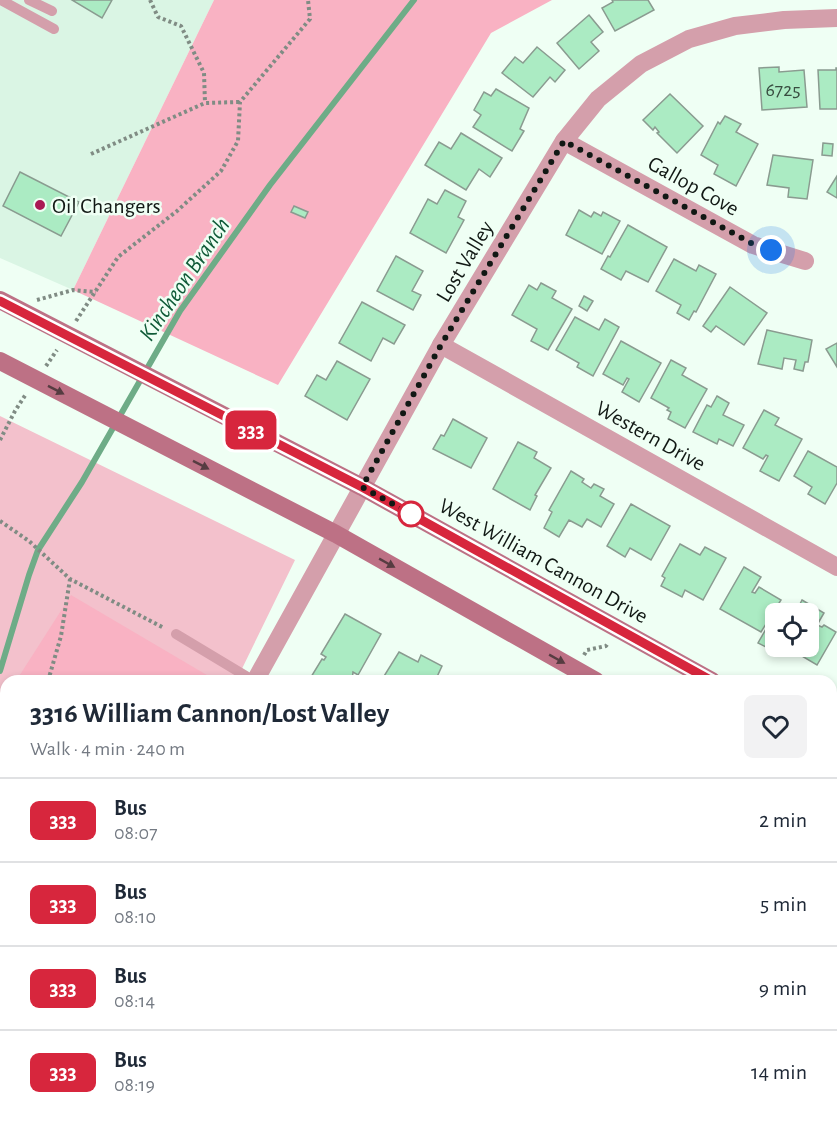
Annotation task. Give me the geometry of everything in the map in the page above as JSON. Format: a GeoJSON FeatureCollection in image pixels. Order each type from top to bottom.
{"type":"FeatureCollection","features":[{"type":"Feature","properties":{"kind":"main road","name":"West William Cannon Drive"},"geometry":{"type":"LineString","coordinates":[[0,300],[28,308],[170,388],[362,487],[701,675]]}},
{"type":"Feature","properties":{"kind":"main road"},"geometry":{"type":"LineString","coordinates":[[2,362],[336,534],[585,675]]}},
{"type":"Feature","properties":{"kind":"street","name":"Lost Valley"},"geometry":{"type":"LineString","coordinates":[[257,675],[441,345],[564,141],[598,99],[641,64],[689,39],[735,26],[784,20],[837,18]]}},
{"type":"Feature","properties":{"kind":"street","name":"Gallop Cove"},"geometry":{"type":"LineString","coordinates":[[564,141],[753,244],[805,261]]}},
{"type":"Feature","properties":{"kind":"street","name":"Western Drive"},"geometry":{"type":"LineString","coordinates":[[441,345],[837,567]]}},
{"type":"Feature","properties":{"kind":"lane"},"geometry":{"type":"LineString","coordinates":[[1,0],[54,29]]}},
{"type":"Feature","properties":{"kind":"lane"},"geometry":{"type":"LineString","coordinates":[[29,0],[52,11]]}},
{"type":"Feature","properties":{"kind":"lane"},"geometry":{"type":"LineString","coordinates":[[176,634],[244,675]]}},
{"type":"Feature","properties":{"kind":"path"},"geometry":{"type":"LineString","coordinates":[[150,0],[158,17],[181,26],[204,73],[205,103]]}},
{"type":"Feature","properties":{"kind":"path"},"geometry":{"type":"LineString","coordinates":[[71,328],[118,257],[177,211],[221,171],[238,141],[240,102],[310,19],[308,0]]}},
{"type":"Feature","properties":{"kind":"path"},"geometry":{"type":"LineString","coordinates":[[91,154],[205,103],[240,102]]}},
{"type":"Feature","properties":{"kind":"path"},"geometry":{"type":"LineString","coordinates":[[28,308],[73,290],[96,292]]}},
{"type":"Feature","properties":{"kind":"path"},"geometry":{"type":"LineString","coordinates":[[40,374],[58,347]]}},
{"type":"Feature","properties":{"kind":"path"},"geometry":{"type":"LineString","coordinates":[[0,440],[27,393]]}},
{"type":"Feature","properties":{"kind":"path"},"geometry":{"type":"LineString","coordinates":[[0,521],[29,541],[70,579],[176,634]]}},
{"type":"Feature","properties":{"kind":"path"},"geometry":{"type":"LineString","coordinates":[[50,675],[61,636],[70,579]]}},
{"type":"Feature","properties":{"kind":"path"},"geometry":{"type":"LineString","coordinates":[[583,658],[587,650],[606,646],[612,638]]}},
{"type":"Feature","properties":{"kind":"shaded area"},"geometry":{"type":"Polygon","coordinates":[[[0,0],[214,0],[73,290],[0,258],[0,0]]]}},
{"type":"Feature","properties":{"kind":"shaded area"},"geometry":{"type":"Polygon","coordinates":[[[214,0],[552,0],[491,33],[278,385],[73,290],[214,0]]]}},
{"type":"Feature","properties":{"kind":"shaded area"},"geometry":{"type":"Polygon","coordinates":[[[0,416],[295,560],[239,675],[0,675],[0,416]]]}},
{"type":"Feature","properties":{"kind":"shaded area"},"geometry":{"type":"Polygon","coordinates":[[[71,595],[207,675],[20,675],[71,595]]]}},
{"type":"Feature","properties":{"kind":"building"},"geometry":{"type":"Polygon","coordinates":[[[72,0],[112,0],[102,18],[72,0]]]}},
{"type":"Feature","properties":{"kind":"building"},"geometry":{"type":"Polygon","coordinates":[[[612,0],[648,0],[654,10],[615,31],[602,8],[613,2],[612,0]]]}},
{"type":"Feature","properties":{"kind":"building"},"geometry":{"type":"Polygon","coordinates":[[[589,15],[603,32],[591,42],[599,51],[579,69],[557,43],[589,15]]]}},
{"type":"Feature","properties":{"kind":"building"},"geometry":{"type":"Polygon","coordinates":[[[537,47],[565,70],[555,82],[550,77],[533,97],[502,73],[515,57],[523,63],[537,47]]]}},
{"type":"Feature","properties":{"kind":"building"},"geometry":{"type":"Polygon","coordinates":[[[779,67],[779,72],[804,70],[807,107],[762,110],[759,68],[779,67]]]}},
{"type":"Feature","properties":{"kind":"building"},"geometry":{"type":"Polygon","coordinates":[[[836,68],[837,109],[820,109],[818,70],[836,70],[836,68]]]}},
{"type":"Feature","properties":{"kind":"building"},"geometry":{"type":"Polygon","coordinates":[[[496,89],[529,108],[520,129],[524,131],[512,151],[473,127],[481,115],[474,110],[484,92],[491,96],[496,89]]]}},
{"type":"Feature","properties":{"kind":"building"},"geometry":{"type":"Polygon","coordinates":[[[670,94],[703,126],[677,153],[657,133],[659,132],[655,127],[653,130],[643,120],[670,94]]]}},
{"type":"Feature","properties":{"kind":"building"},"geometry":{"type":"Polygon","coordinates":[[[725,116],[741,124],[736,132],[758,144],[736,186],[714,174],[718,165],[701,155],[718,122],[720,124],[725,116]]]}},
{"type":"Feature","properties":{"kind":"building"},"geometry":{"type":"Polygon","coordinates":[[[461,133],[502,158],[490,177],[479,169],[466,190],[425,165],[439,142],[451,149],[461,133]]]}},
{"type":"Feature","properties":{"kind":"building"},"geometry":{"type":"Polygon","coordinates":[[[823,143],[833,144],[832,156],[822,155],[823,143]]]}},
{"type":"Feature","properties":{"kind":"building"},"geometry":{"type":"Polygon","coordinates":[[[773,155],[813,160],[807,199],[788,197],[789,188],[767,185],[773,155]]]}},
{"type":"Feature","properties":{"kind":"building","name":"Oil Changers"},"geometry":{"type":"Polygon","coordinates":[[[20,172],[79,202],[61,236],[3,206],[20,172]]]}},
{"type":"Feature","properties":{"kind":"building"},"geometry":{"type":"Polygon","coordinates":[[[837,176],[837,198],[827,192],[837,176]]]}},
{"type":"Feature","properties":{"kind":"building"},"geometry":{"type":"Polygon","coordinates":[[[445,190],[466,201],[458,217],[464,220],[446,253],[410,233],[428,199],[437,204],[445,190]]]}},
{"type":"Feature","properties":{"kind":"building"},"geometry":{"type":"Polygon","coordinates":[[[294,206],[308,212],[305,218],[291,212],[294,206]]]}},
{"type":"Feature","properties":{"kind":"building"},"geometry":{"type":"Polygon","coordinates":[[[579,210],[591,217],[594,212],[601,216],[603,212],[620,221],[602,254],[566,235],[579,210]]]}},
{"type":"Feature","properties":{"kind":"building"},"geometry":{"type":"Polygon","coordinates":[[[628,225],[667,247],[648,282],[626,271],[621,280],[601,269],[628,225]]]}},
{"type":"Feature","properties":{"kind":"building"},"geometry":{"type":"Polygon","coordinates":[[[396,256],[423,271],[412,291],[421,295],[413,310],[377,291],[396,256]]]}},
{"type":"Feature","properties":{"kind":"building"},"geometry":{"type":"Polygon","coordinates":[[[674,259],[696,271],[699,265],[716,274],[696,312],[694,311],[689,320],[677,313],[681,305],[656,291],[674,259]]]}},
{"type":"Feature","properties":{"kind":"building"},"geometry":{"type":"Polygon","coordinates":[[[541,283],[556,291],[552,298],[572,309],[548,350],[531,341],[537,329],[512,315],[529,285],[537,290],[541,283]]]}},
{"type":"Feature","properties":{"kind":"building"},"geometry":{"type":"Polygon","coordinates":[[[730,287],[767,313],[744,345],[716,326],[711,332],[703,326],[730,287]]]}},
{"type":"Feature","properties":{"kind":"building"},"geometry":{"type":"Polygon","coordinates":[[[584,296],[593,301],[587,311],[579,306],[584,296]]]}},
{"type":"Feature","properties":{"kind":"building"},"geometry":{"type":"Polygon","coordinates":[[[362,302],[405,325],[394,344],[383,338],[371,361],[339,343],[362,302]]]}},
{"type":"Feature","properties":{"kind":"building"},"geometry":{"type":"Polygon","coordinates":[[[575,317],[599,330],[605,319],[619,327],[593,376],[577,367],[579,363],[556,350],[575,317]]]}},
{"type":"Feature","properties":{"kind":"building"},"geometry":{"type":"Polygon","coordinates":[[[767,330],[812,340],[808,362],[805,362],[803,371],[794,369],[796,360],[784,358],[782,369],[758,364],[767,330]]]}},
{"type":"Feature","properties":{"kind":"building"},"geometry":{"type":"Polygon","coordinates":[[[621,341],[661,363],[639,402],[622,392],[629,379],[627,378],[623,385],[603,374],[621,341]]]}},
{"type":"Feature","properties":{"kind":"building"},"geometry":{"type":"Polygon","coordinates":[[[837,343],[837,367],[826,349],[837,343]]]}},
{"type":"Feature","properties":{"kind":"building"},"geometry":{"type":"Polygon","coordinates":[[[671,360],[686,368],[682,375],[707,389],[685,428],[668,419],[671,412],[667,410],[669,408],[651,398],[671,360]]]}},
{"type":"Feature","properties":{"kind":"building"},"geometry":{"type":"Polygon","coordinates":[[[337,361],[370,379],[347,420],[305,396],[317,375],[326,380],[337,361]]]}},
{"type":"Feature","properties":{"kind":"building"},"geometry":{"type":"Polygon","coordinates":[[[717,396],[729,403],[723,415],[744,425],[733,446],[719,439],[717,444],[693,432],[707,405],[711,407],[717,396]]]}},
{"type":"Feature","properties":{"kind":"building"},"geometry":{"type":"Polygon","coordinates":[[[764,410],[779,418],[775,425],[802,439],[779,481],[760,471],[768,456],[766,455],[763,459],[743,448],[764,410]]]}},
{"type":"Feature","properties":{"kind":"building"},"geometry":{"type":"Polygon","coordinates":[[[453,419],[487,438],[471,468],[433,449],[441,435],[444,436],[453,419]]]}},
{"type":"Feature","properties":{"kind":"building"},"geometry":{"type":"Polygon","coordinates":[[[518,442],[537,452],[534,458],[551,468],[535,495],[537,496],[530,510],[493,489],[518,442]]]}},
{"type":"Feature","properties":{"kind":"building"},"geometry":{"type":"Polygon","coordinates":[[[808,451],[837,467],[837,483],[825,504],[808,494],[812,487],[794,476],[808,451]]]}},
{"type":"Feature","properties":{"kind":"building"},"geometry":{"type":"Polygon","coordinates":[[[571,471],[584,479],[582,482],[591,488],[594,484],[604,489],[600,496],[614,504],[601,527],[587,519],[582,527],[569,520],[559,537],[544,528],[552,512],[549,510],[571,471]]]}},
{"type":"Feature","properties":{"kind":"building"},"geometry":{"type":"Polygon","coordinates":[[[631,504],[670,526],[651,560],[630,548],[625,557],[607,546],[631,504]]]}},
{"type":"Feature","properties":{"kind":"building"},"geometry":{"type":"Polygon","coordinates":[[[680,544],[700,555],[705,547],[726,558],[703,600],[685,590],[682,597],[661,586],[665,578],[662,576],[680,544]]]}},
{"type":"Feature","properties":{"kind":"building"},"geometry":{"type":"Polygon","coordinates":[[[744,567],[761,577],[752,592],[755,593],[759,587],[781,600],[779,603],[765,603],[765,626],[761,632],[720,609],[744,567]]]}},
{"type":"Feature","properties":{"kind":"building"},"geometry":{"type":"Polygon","coordinates":[[[819,610],[824,613],[819,622],[819,610]]]}},
{"type":"Feature","properties":{"kind":"building"},"geometry":{"type":"Polygon","coordinates":[[[345,614],[381,634],[358,675],[353,672],[353,675],[312,675],[322,659],[326,657],[321,654],[345,614]]]}},
{"type":"Feature","properties":{"kind":"building"},"geometry":{"type":"Polygon","coordinates":[[[824,625],[836,632],[817,665],[804,657],[819,657],[819,626],[824,625]]]}},
{"type":"Feature","properties":{"kind":"building"},"geometry":{"type":"Polygon","coordinates":[[[765,631],[765,646],[758,643],[765,631]]]}},
{"type":"Feature","properties":{"kind":"building"},"geometry":{"type":"Polygon","coordinates":[[[399,652],[418,662],[421,655],[442,666],[438,675],[385,675],[399,652]]]}},
{"type":"Feature","properties":{"kind":"waterway","name":"Kincheon Branch"},"geometry":{"type":"LineString","coordinates":[[0,671],[38,550],[82,482],[180,311],[270,185],[414,0]]}},
{"type":"Feature","properties":{"kind":"bus line","name":"333"},"geometry":{"type":"LineString","coordinates":[[0,301],[362,487],[701,675]]}},
{"type":"Feature","properties":{"kind":"place","name":"Oil Changers"},"geometry":{"type":"Point","coordinates":[40,205]}},
{"type":"Feature","properties":{"kind":"route"},"geometry":{"type":"LineString","coordinates":[[411,514],[362,487],[441,345],[564,141],[753,244],[771,250]]}}]}
